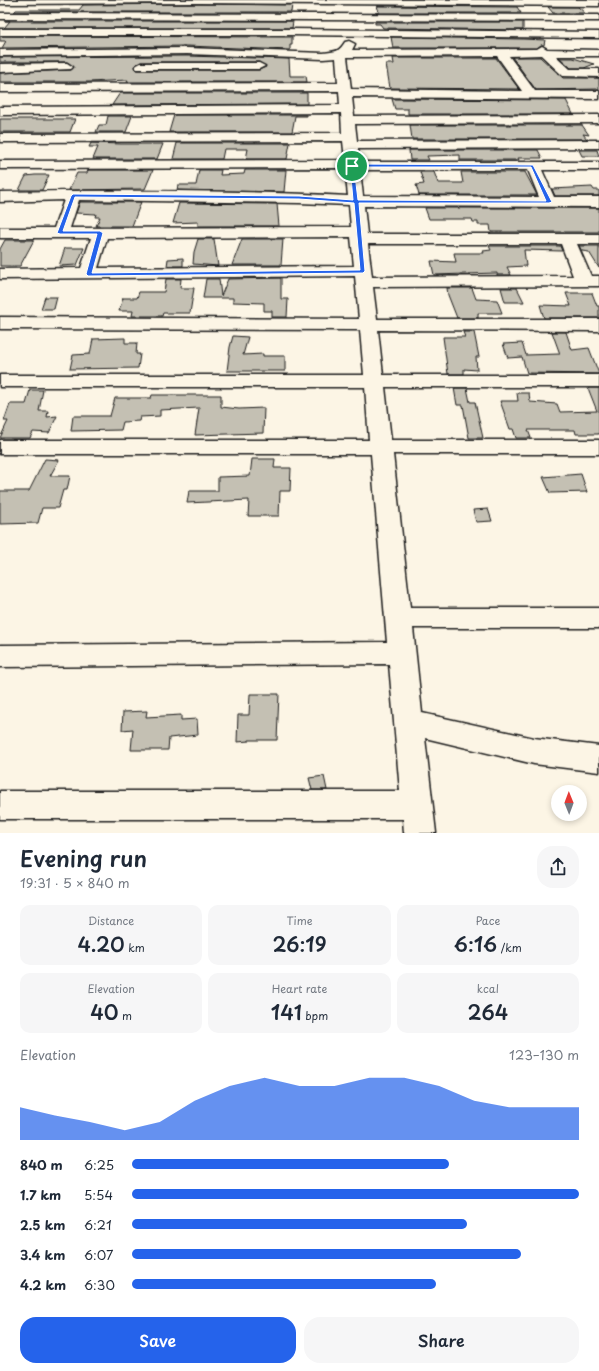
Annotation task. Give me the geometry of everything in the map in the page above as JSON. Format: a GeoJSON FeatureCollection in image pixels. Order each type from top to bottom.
{"type":"FeatureCollection","features":[{"type":"Feature","properties":{"kind":"street"},"geometry":{"type":"LineString","coordinates":[[193,16],[199,0]]}},
{"type":"Feature","properties":{"kind":"street"},"geometry":{"type":"LineString","coordinates":[[0,1],[523,1],[599,3]]}},
{"type":"Feature","properties":{"kind":"street"},"geometry":{"type":"LineString","coordinates":[[0,806],[418,819],[341,60],[349,46],[343,16],[342,1]]}},
{"type":"Feature","properties":{"kind":"street"},"geometry":{"type":"LineString","coordinates":[[0,16],[599,18]]}},
{"type":"Feature","properties":{"kind":"street"},"geometry":{"type":"LineString","coordinates":[[23,53],[40,32],[56,16]]}},
{"type":"Feature","properties":{"kind":"street"},"geometry":{"type":"LineString","coordinates":[[466,17],[475,34]]}},
{"type":"Feature","properties":{"kind":"street"},"geometry":{"type":"LineString","coordinates":[[527,18],[544,52],[559,64],[567,73],[599,73]]}},
{"type":"Feature","properties":{"kind":"street"},"geometry":{"type":"LineString","coordinates":[[0,32],[599,35]]}},
{"type":"Feature","properties":{"kind":"street"},"geometry":{"type":"LineString","coordinates":[[187,51],[192,32]]}},
{"type":"Feature","properties":{"kind":"street"},"geometry":{"type":"LineString","coordinates":[[0,53],[187,51],[323,56],[341,60]]}},
{"type":"Feature","properties":{"kind":"street"},"geometry":{"type":"LineString","coordinates":[[146,88],[154,67],[157,52]]}},
{"type":"Feature","properties":{"kind":"street"},"geometry":{"type":"LineString","coordinates":[[501,53],[531,94]]}},
{"type":"Feature","properties":{"kind":"street"},"geometry":{"type":"LineString","coordinates":[[131,67],[501,53],[599,53]]}},
{"type":"Feature","properties":{"kind":"street"},"geometry":{"type":"LineString","coordinates":[[0,68],[77,67]]}},
{"type":"Feature","properties":{"kind":"street"},"geometry":{"type":"LineString","coordinates":[[0,88],[146,88],[533,166],[599,166]]}},
{"type":"Feature","properties":{"kind":"street"},"geometry":{"type":"LineString","coordinates":[[0,165],[348,128],[531,94],[599,94]]}},
{"type":"Feature","properties":{"kind":"street"},"geometry":{"type":"LineString","coordinates":[[0,111],[348,128],[560,144],[599,144]]}},
{"type":"Feature","properties":{"kind":"street"},"geometry":{"type":"LineString","coordinates":[[546,119],[572,166]]}},
{"type":"Feature","properties":{"kind":"street"},"geometry":{"type":"LineString","coordinates":[[0,138],[348,128],[546,119],[599,119]]}},
{"type":"Feature","properties":{"kind":"street"},"geometry":{"type":"LineString","coordinates":[[533,166],[549,202]]}},
{"type":"Feature","properties":{"kind":"street"},"geometry":{"type":"LineString","coordinates":[[60,233],[73,196]]}},
{"type":"Feature","properties":{"kind":"street"},"geometry":{"type":"LineString","coordinates":[[0,197],[73,196],[299,198],[356,201],[599,202]]}},
{"type":"Feature","properties":{"kind":"street"},"geometry":{"type":"LineString","coordinates":[[0,233],[599,239]]}},
{"type":"Feature","properties":{"kind":"street"},"geometry":{"type":"LineString","coordinates":[[88,274],[100,233]]}},
{"type":"Feature","properties":{"kind":"street"},"geometry":{"type":"LineString","coordinates":[[567,239],[591,281]]}},
{"type":"Feature","properties":{"kind":"street"},"geometry":{"type":"LineString","coordinates":[[0,274],[363,277],[591,281]]}},
{"type":"Feature","properties":{"kind":"street"},"geometry":{"type":"LineString","coordinates":[[0,323],[599,326]]}},
{"type":"Feature","properties":{"kind":"street"},"geometry":{"type":"LineString","coordinates":[[0,381],[599,381]]}},
{"type":"Feature","properties":{"kind":"street"},"geometry":{"type":"LineString","coordinates":[[0,447],[599,446]]}},
{"type":"Feature","properties":{"kind":"street"},"geometry":{"type":"LineString","coordinates":[[398,618],[599,618]]}},
{"type":"Feature","properties":{"kind":"street"},"geometry":{"type":"LineString","coordinates":[[0,656],[401,653]]}},
{"type":"Feature","properties":{"kind":"street"},"geometry":{"type":"LineString","coordinates":[[408,722],[534,751],[599,759]]}},
{"type":"Feature","properties":{"kind":"building"},"geometry":{"type":"Polygon","coordinates":[[[83,5],[292,5],[291,12],[14,12],[16,10],[79,10],[83,5]]]}},
{"type":"Feature","properties":{"kind":"building"},"geometry":{"type":"Polygon","coordinates":[[[377,6],[517,7],[521,13],[375,13],[379,12],[377,6]]]}},
{"type":"Feature","properties":{"kind":"building"},"geometry":{"type":"Polygon","coordinates":[[[548,7],[578,7],[585,13],[553,13],[548,7]]]}},
{"type":"Feature","properties":{"kind":"building"},"geometry":{"type":"Polygon","coordinates":[[[10,21],[293,21],[292,28],[4,28],[10,21]]]}},
{"type":"Feature","properties":{"kind":"building"},"geometry":{"type":"Polygon","coordinates":[[[375,22],[523,22],[523,30],[383,28],[380,24],[375,24],[375,22]]]}},
{"type":"Feature","properties":{"kind":"building"},"geometry":{"type":"Polygon","coordinates":[[[0,36],[292,37],[292,45],[290,45],[290,50],[187,46],[2,48],[6,41],[0,41],[0,36]]]}},
{"type":"Feature","properties":{"kind":"building"},"geometry":{"type":"Polygon","coordinates":[[[391,37],[545,40],[544,45],[537,48],[393,48],[391,37]]]}},
{"type":"Feature","properties":{"kind":"building"},"geometry":{"type":"Polygon","coordinates":[[[187,56],[289,59],[290,76],[306,76],[307,82],[127,82],[128,80],[89,82],[0,82],[0,73],[71,70],[74,67],[67,62],[0,62],[0,57],[187,56]],[[141,62],[134,66],[136,70],[259,70],[266,67],[259,62],[141,62]]]}},
{"type":"Feature","properties":{"kind":"building"},"geometry":{"type":"Polygon","coordinates":[[[512,57],[540,57],[563,78],[599,78],[599,89],[536,90],[512,57]]]}},
{"type":"Feature","properties":{"kind":"building"},"geometry":{"type":"Polygon","coordinates":[[[393,58],[496,58],[519,89],[390,88],[386,64],[394,64],[393,58]]]}},
{"type":"Feature","properties":{"kind":"building"},"geometry":{"type":"Polygon","coordinates":[[[560,58],[573,58],[594,64],[584,68],[571,68],[560,58]]]}},
{"type":"Feature","properties":{"kind":"building"},"geometry":{"type":"Polygon","coordinates":[[[120,93],[307,93],[307,104],[112,105],[120,93]]]}},
{"type":"Feature","properties":{"kind":"building"},"geometry":{"type":"Polygon","coordinates":[[[392,99],[566,100],[573,114],[408,114],[408,109],[395,109],[392,99]]]}},
{"type":"Feature","properties":{"kind":"building"},"geometry":{"type":"Polygon","coordinates":[[[174,115],[307,116],[295,116],[292,132],[169,132],[174,115]]]}},
{"type":"Feature","properties":{"kind":"building"},"geometry":{"type":"Polygon","coordinates":[[[108,116],[132,116],[126,132],[96,132],[99,125],[106,125],[108,116]]]}},
{"type":"Feature","properties":{"kind":"building"},"geometry":{"type":"Polygon","coordinates":[[[0,119],[75,119],[70,132],[0,132],[0,119]]]}},
{"type":"Feature","properties":{"kind":"building"},"geometry":{"type":"Polygon","coordinates":[[[410,125],[582,125],[589,135],[583,134],[587,139],[412,139],[410,125]]]}},
{"type":"Feature","properties":{"kind":"building"},"geometry":{"type":"Polygon","coordinates":[[[91,143],[163,144],[157,159],[93,159],[98,147],[89,147],[91,143]]]}},
{"type":"Feature","properties":{"kind":"building"},"geometry":{"type":"Polygon","coordinates":[[[177,143],[290,143],[287,159],[246,159],[248,149],[224,149],[222,159],[173,159],[177,143]]]}},
{"type":"Feature","properties":{"kind":"building"},"geometry":{"type":"Polygon","coordinates":[[[409,150],[538,150],[542,158],[518,158],[519,160],[460,160],[460,155],[427,156],[429,160],[410,160],[409,150]]]}},
{"type":"Feature","properties":{"kind":"building"},"geometry":{"type":"Polygon","coordinates":[[[579,150],[597,150],[599,156],[582,156],[579,150]]]}},
{"type":"Feature","properties":{"kind":"building"},"geometry":{"type":"Polygon","coordinates":[[[88,170],[153,170],[145,189],[69,190],[77,173],[87,173],[88,170]]]}},
{"type":"Feature","properties":{"kind":"building"},"geometry":{"type":"Polygon","coordinates":[[[199,170],[221,170],[220,175],[244,174],[245,170],[286,170],[284,192],[177,190],[178,185],[196,185],[199,170]]]}},
{"type":"Feature","properties":{"kind":"building"},"geometry":{"type":"Polygon","coordinates":[[[420,172],[434,172],[438,183],[463,183],[461,172],[525,172],[537,195],[419,195],[416,185],[424,184],[420,172]]]}},
{"type":"Feature","properties":{"kind":"building"},"geometry":{"type":"Polygon","coordinates":[[[49,175],[42,190],[19,190],[26,176],[49,175]]]}},
{"type":"Feature","properties":{"kind":"building"},"geometry":{"type":"Polygon","coordinates":[[[592,187],[594,190],[599,190],[599,196],[555,196],[552,189],[592,187]]]}},
{"type":"Feature","properties":{"kind":"building"},"geometry":{"type":"Polygon","coordinates":[[[80,202],[141,202],[132,226],[96,226],[100,217],[95,217],[96,214],[76,213],[80,202]]]}},
{"type":"Feature","properties":{"kind":"building"},"geometry":{"type":"Polygon","coordinates":[[[179,203],[277,204],[279,226],[198,226],[198,222],[173,223],[179,203]]]}},
{"type":"Feature","properties":{"kind":"building"},"geometry":{"type":"Polygon","coordinates":[[[425,208],[599,208],[599,232],[491,232],[490,225],[478,225],[478,222],[473,222],[472,219],[429,219],[425,208]]]}},
{"type":"Feature","properties":{"kind":"building"},"geometry":{"type":"Polygon","coordinates":[[[198,239],[214,239],[218,266],[193,264],[194,252],[198,239]]]}},
{"type":"Feature","properties":{"kind":"building"},"geometry":{"type":"Polygon","coordinates":[[[242,239],[283,239],[281,265],[232,265],[242,239]]]}},
{"type":"Feature","properties":{"kind":"building"},"geometry":{"type":"Polygon","coordinates":[[[5,240],[34,240],[20,266],[0,266],[0,249],[5,240]]]}},
{"type":"Feature","properties":{"kind":"building"},"geometry":{"type":"Polygon","coordinates":[[[489,246],[560,246],[562,251],[524,250],[526,266],[507,267],[511,275],[497,275],[497,273],[434,275],[431,261],[456,262],[454,253],[484,253],[483,251],[491,250],[489,246]]]}},
{"type":"Feature","properties":{"kind":"building"},"geometry":{"type":"Polygon","coordinates":[[[579,246],[599,246],[599,268],[589,252],[582,251],[579,246]]]}},
{"type":"Feature","properties":{"kind":"building"},"geometry":{"type":"Polygon","coordinates":[[[65,248],[84,248],[77,265],[59,266],[65,248]]]}},
{"type":"Feature","properties":{"kind":"building"},"geometry":{"type":"Polygon","coordinates":[[[183,258],[183,266],[167,266],[168,259],[183,258]]]}},
{"type":"Feature","properties":{"kind":"building"},"geometry":{"type":"Polygon","coordinates":[[[281,278],[281,299],[288,299],[287,317],[272,317],[272,311],[264,311],[264,303],[233,302],[233,298],[203,298],[206,279],[219,279],[221,296],[228,279],[281,278]]]}},
{"type":"Feature","properties":{"kind":"building"},"geometry":{"type":"Polygon","coordinates":[[[166,279],[181,279],[180,288],[194,288],[190,313],[163,313],[162,316],[132,316],[133,311],[119,311],[123,298],[137,298],[139,292],[164,292],[166,279]]]}},
{"type":"Feature","properties":{"kind":"building"},"geometry":{"type":"Polygon","coordinates":[[[447,288],[472,288],[476,299],[497,300],[502,313],[478,313],[478,318],[457,318],[448,295],[447,288]]]}},
{"type":"Feature","properties":{"kind":"building"},"geometry":{"type":"Polygon","coordinates":[[[501,288],[517,288],[524,302],[505,302],[501,288]]]}},
{"type":"Feature","properties":{"kind":"building"},"geometry":{"type":"Polygon","coordinates":[[[566,293],[592,293],[597,306],[599,306],[599,318],[544,318],[540,305],[571,306],[566,293]]]}},
{"type":"Feature","properties":{"kind":"building"},"geometry":{"type":"Polygon","coordinates":[[[45,297],[57,297],[54,309],[41,309],[45,297]]]}},
{"type":"Feature","properties":{"kind":"building"},"geometry":{"type":"Polygon","coordinates":[[[463,332],[474,332],[479,357],[476,357],[477,370],[464,369],[464,374],[448,374],[443,337],[465,337],[463,332]]]}},
{"type":"Feature","properties":{"kind":"building"},"geometry":{"type":"Polygon","coordinates":[[[552,332],[566,332],[572,350],[589,348],[599,374],[527,373],[522,357],[508,358],[503,344],[522,343],[526,355],[560,354],[552,332]]]}},
{"type":"Feature","properties":{"kind":"building"},"geometry":{"type":"Polygon","coordinates":[[[233,336],[248,337],[243,355],[263,354],[263,356],[285,356],[285,371],[227,371],[233,336]]]}},
{"type":"Feature","properties":{"kind":"building"},"geometry":{"type":"Polygon","coordinates":[[[125,338],[125,343],[137,343],[136,354],[140,354],[138,368],[70,369],[73,355],[90,354],[93,339],[125,338]]]}},
{"type":"Feature","properties":{"kind":"building"},"geometry":{"type":"Polygon","coordinates":[[[454,388],[467,388],[470,402],[475,402],[483,438],[469,438],[463,405],[457,405],[454,388]]]}},
{"type":"Feature","properties":{"kind":"building"},"geometry":{"type":"Polygon","coordinates":[[[588,388],[599,388],[599,434],[576,434],[575,430],[528,430],[531,438],[516,438],[513,429],[510,429],[500,401],[518,401],[517,393],[529,393],[530,402],[557,404],[560,412],[597,411],[588,388]]]}},
{"type":"Feature","properties":{"kind":"building"},"geometry":{"type":"Polygon","coordinates":[[[30,390],[43,390],[39,411],[48,411],[47,417],[57,416],[49,433],[33,432],[30,438],[0,438],[8,421],[4,421],[10,404],[26,404],[30,390]]]}},
{"type":"Feature","properties":{"kind":"building"},"geometry":{"type":"Polygon","coordinates":[[[152,395],[221,395],[221,407],[239,409],[264,408],[263,433],[195,435],[199,408],[160,410],[160,416],[140,417],[139,421],[123,422],[121,430],[71,431],[73,416],[110,416],[115,398],[151,398],[152,395]]]}},
{"type":"Feature","properties":{"kind":"building"},"geometry":{"type":"Polygon","coordinates":[[[45,459],[59,460],[50,476],[70,476],[67,490],[63,490],[58,508],[42,508],[38,523],[0,524],[0,491],[29,491],[45,459]]]}},
{"type":"Feature","properties":{"kind":"building"},"geometry":{"type":"Polygon","coordinates":[[[252,459],[275,459],[274,468],[291,468],[290,491],[280,491],[279,516],[248,516],[249,500],[187,503],[189,491],[218,491],[218,477],[250,476],[252,459]]]}},
{"type":"Feature","properties":{"kind":"building"},"geometry":{"type":"Polygon","coordinates":[[[581,474],[587,492],[550,493],[543,477],[581,474]]]}},
{"type":"Feature","properties":{"kind":"building"},"geometry":{"type":"Polygon","coordinates":[[[488,509],[492,521],[476,522],[473,510],[488,509]]]}},
{"type":"Feature","properties":{"kind":"building"},"geometry":{"type":"Polygon","coordinates":[[[250,694],[279,694],[277,740],[249,740],[237,742],[238,715],[249,715],[250,694]]]}},
{"type":"Feature","properties":{"kind":"building"},"geometry":{"type":"Polygon","coordinates":[[[147,711],[146,717],[181,715],[181,720],[197,719],[198,735],[169,738],[168,750],[131,750],[133,729],[122,730],[123,712],[147,711]]]}},
{"type":"Feature","properties":{"kind":"building"},"geometry":{"type":"Polygon","coordinates":[[[324,776],[327,790],[312,790],[309,778],[324,776]]]}},
{"type":"Feature","properties":{"kind":"route"},"geometry":{"type":"LineString","coordinates":[[352,166],[356,201],[363,271],[88,274],[100,233],[60,233],[73,196],[108,195],[299,198],[356,201],[549,202],[533,166],[352,166]]}}]}
